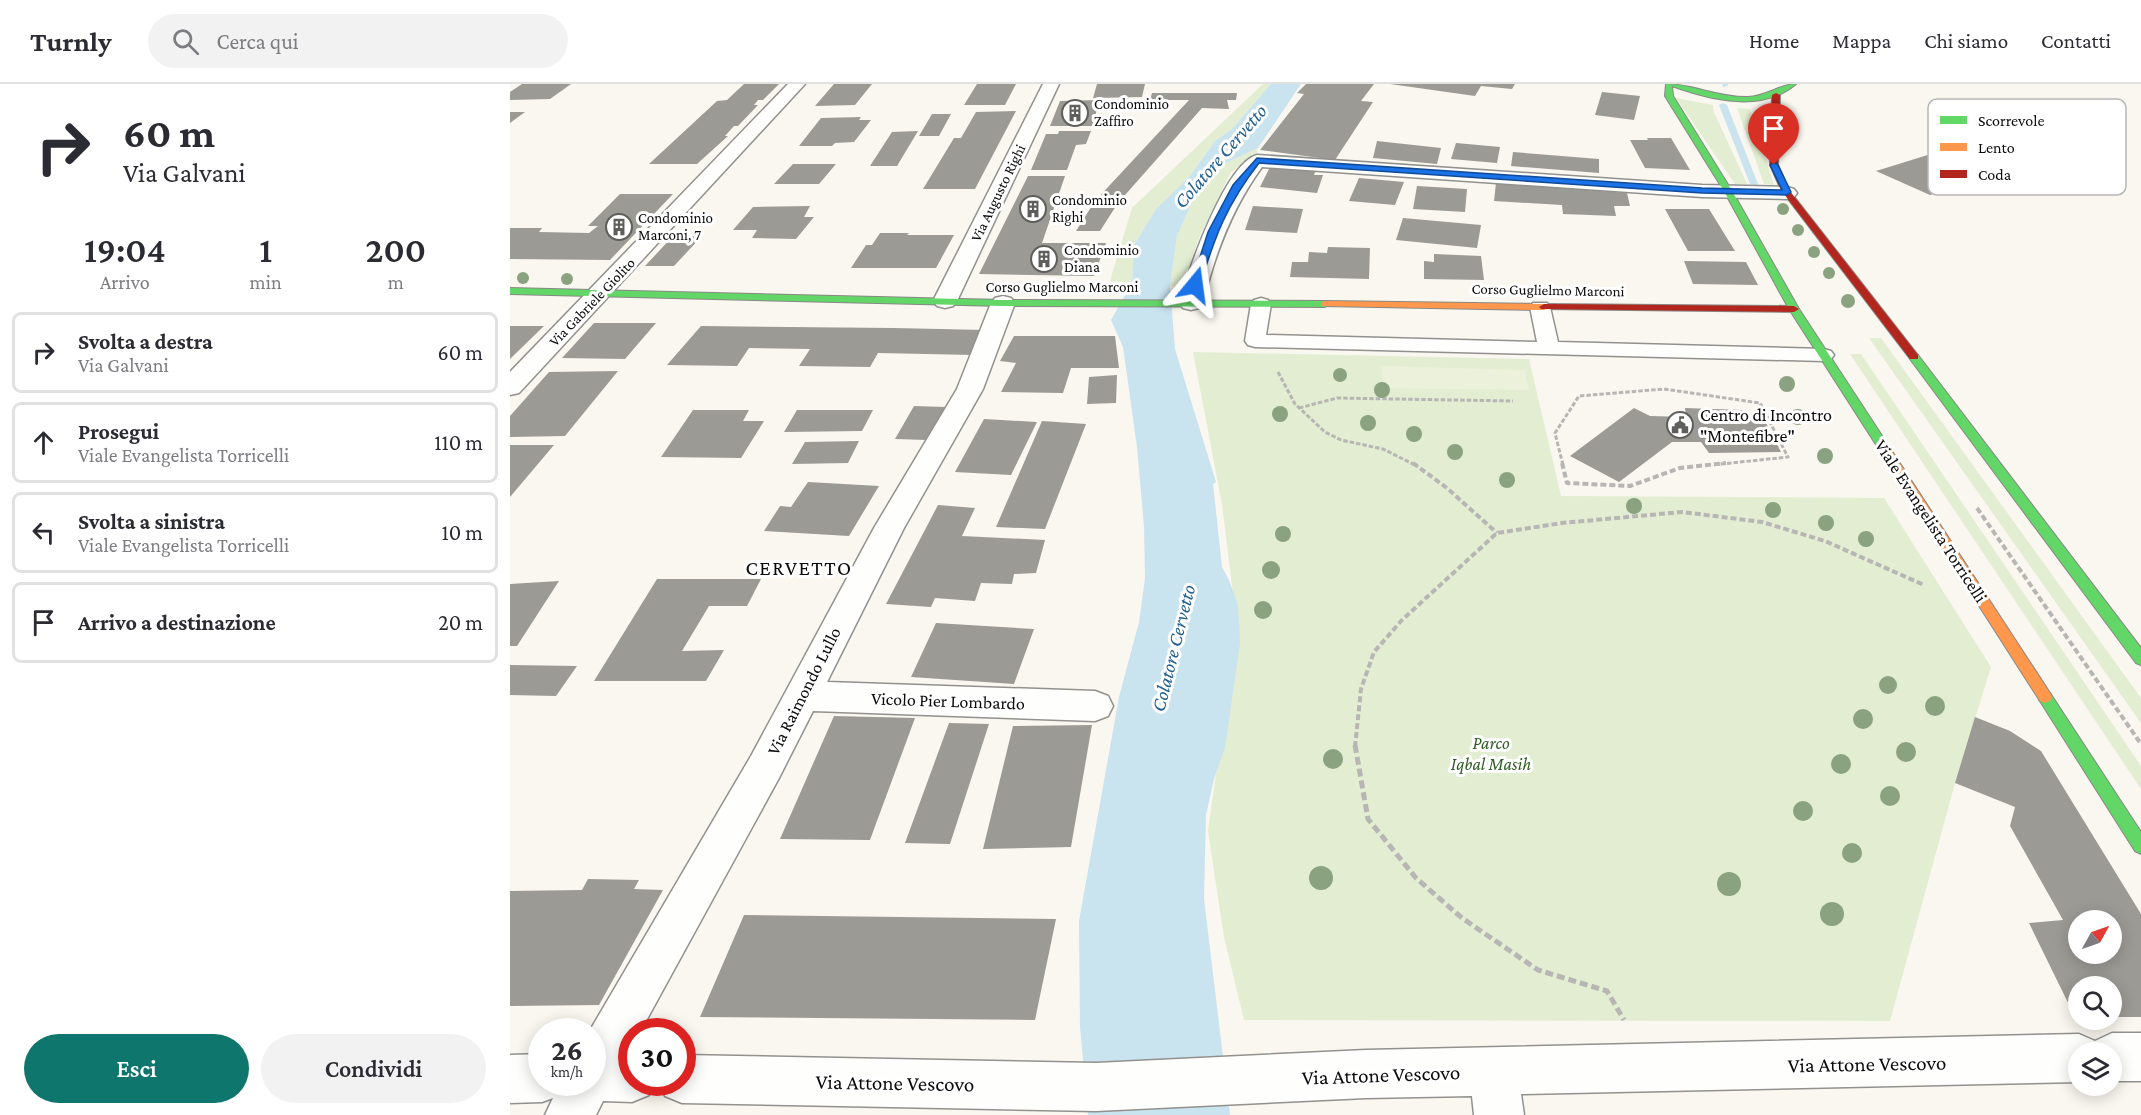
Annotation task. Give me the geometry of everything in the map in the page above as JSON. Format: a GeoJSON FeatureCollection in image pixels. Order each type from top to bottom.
{"type":"FeatureCollection","features":[{"type":"Feature","properties":{"kind":"street","name":"Via Gabriele Giolito"},"geometry":{"type":"LineString","coordinates":[[510,387],[796,84]]}},
{"type":"Feature","properties":{"kind":"street","name":"Via Augusto Righi"},"geometry":{"type":"LineString","coordinates":[[945,301],[1051,84]]}},
{"type":"Feature","properties":{"kind":"street"},"geometry":{"type":"LineString","coordinates":[[1670,84],[1708,95],[1733,98],[1776,95],[1793,84]]}},
{"type":"Feature","properties":{"kind":"street","name":"Viale Evangelista Torricelli"},"geometry":{"type":"LineString","coordinates":[[1670,84],[1669,96],[1728,191],[1794,309],[2141,846]]}},
{"type":"Feature","properties":{"kind":"street"},"geometry":{"type":"LineString","coordinates":[[1776,95],[1774,165],[1787,192],[1879,309],[2141,659]]}},
{"type":"Feature","properties":{"kind":"street"},"geometry":{"type":"LineString","coordinates":[[1184,303],[1212,232],[1238,185],[1257,160],[1728,191],[1787,192]]}},
{"type":"Feature","properties":{"kind":"street","name":"Corso Guglielmo Marconi"},"geometry":{"type":"LineString","coordinates":[[510,291],[1003,303],[1794,309]]}},
{"type":"Feature","properties":{"kind":"street","name":"Via Raimondo Lullo"},"geometry":{"type":"LineString","coordinates":[[606,1050],[765,767],[889,528],[970,389],[1003,303]]}},
{"type":"Feature","properties":{"kind":"street","name":"Vicolo Pier Lombardo"},"geometry":{"type":"LineString","coordinates":[[802,696],[1095,706]]}},
{"type":"Feature","properties":{"kind":"street"},"geometry":{"type":"LineString","coordinates":[[2122,1057],[2141,1057]]}},
{"type":"Feature","properties":{"kind":"street","name":"Via Attone Vescovo"},"geometry":{"type":"LineString","coordinates":[[696,1079],[1096,1087],[1366,1074],[1496,1094],[1636,1070],[2068,1058]]}},
{"type":"Feature","properties":{"kind":"street"},"geometry":{"type":"LineString","coordinates":[[510,1079],[528,1078]]}},
{"type":"Feature","properties":{"kind":"street"},"geometry":{"type":"LineString","coordinates":[[570,1115],[580,1096]]}},
{"type":"Feature","properties":{"kind":"lane"},"geometry":{"type":"LineString","coordinates":[[1261,304],[1255,342],[1824,355]]}},
{"type":"Feature","properties":{"kind":"lane"},"geometry":{"type":"LineString","coordinates":[[1540,307],[1549,349]]}},
{"type":"Feature","properties":{"kind":"path"},"geometry":{"type":"LineString","coordinates":[[1255,342],[1257,353],[1285,379],[1287,390],[1298,408],[1325,433],[1343,443],[1389,451],[1429,472],[1497,533]]}},
{"type":"Feature","properties":{"kind":"path"},"geometry":{"type":"LineString","coordinates":[[1664,389],[1760,403],[1788,457],[1680,468],[1630,486],[1567,483],[1555,433],[1579,396],[1664,389]]}},
{"type":"Feature","properties":{"kind":"path"},"geometry":{"type":"LineString","coordinates":[[1298,408],[1337,398],[1513,401]]}},
{"type":"Feature","properties":{"kind":"path"},"geometry":{"type":"LineString","coordinates":[[1636,1070],[1624,1019],[1606,991],[1538,970],[1462,918],[1416,878],[1368,819],[1355,747],[1361,689],[1374,652],[1402,620],[1497,533],[1682,512],[1762,522],[1825,541],[1900,576],[1944,591],[1978,594]]}},
{"type":"Feature","properties":{"kind":"green space"},"geometry":{"type":"Polygon","coordinates":[[[1263,84],[1271,84],[1232,129],[1215,141],[1190,176],[1156,209],[1134,245],[1132,283],[1110,281],[1132,208],[1263,84]]]}},
{"type":"Feature","properties":{"kind":"green space"},"geometry":{"type":"Polygon","coordinates":[[[1676,98],[1713,105],[1713,110],[1747,184],[1735,184],[1676,98]]]}},
{"type":"Feature","properties":{"kind":"green space"},"geometry":{"type":"Polygon","coordinates":[[[1737,108],[1750,109],[1774,185],[1764,184],[1737,108]]]}},
{"type":"Feature","properties":{"kind":"green space"},"geometry":{"type":"Polygon","coordinates":[[[1258,148],[1256,155],[1231,172],[1199,238],[1182,287],[1170,286],[1177,236],[1194,198],[1219,166],[1258,148]]]}},
{"type":"Feature","properties":{"kind":"green space"},"geometry":{"type":"Polygon","coordinates":[[[1869,338],[1881,338],[2141,698],[2141,723],[1869,338]]]}},
{"type":"Feature","properties":{"kind":"green space","name":"Parco Iqbal Masih"},"geometry":{"type":"Polygon","coordinates":[[[1193,352],[1529,359],[1561,496],[1884,498],[1991,667],[1955,783],[1890,1021],[1244,1020],[1224,937],[1208,831],[1237,627],[1222,504],[1193,352]]]}},
{"type":"Feature","properties":{"kind":"green space"},"geometry":{"type":"Polygon","coordinates":[[[1850,354],[1861,354],[2141,766],[2141,789],[1850,354]]]}},
{"type":"Feature","properties":{"kind":"green space"},"geometry":{"type":"Polygon","coordinates":[[[1381,366],[1525,370],[1529,390],[1384,388],[1381,366]]]}},
{"type":"Feature","properties":{"kind":"water","name":"Colatore Cervetto"},"geometry":{"type":"Polygon","coordinates":[[[1271,84],[1301,84],[1258,148],[1219,166],[1194,198],[1177,236],[1170,286],[1175,349],[1216,482],[1213,484],[1222,567],[1238,605],[1240,643],[1225,748],[1214,779],[1206,815],[1204,899],[1230,1115],[1088,1115],[1080,1027],[1079,921],[1119,697],[1139,622],[1145,578],[1144,526],[1137,447],[1123,347],[1111,320],[1132,283],[1134,245],[1156,209],[1190,176],[1215,141],[1232,129],[1271,84]]]}},
{"type":"Feature","properties":{"kind":"building"},"geometry":{"type":"Polygon","coordinates":[[[522,84],[571,84],[550,99],[510,100],[510,92],[522,84]]]}},
{"type":"Feature","properties":{"kind":"building"},"geometry":{"type":"Polygon","coordinates":[[[744,84],[779,84],[763,100],[758,100],[754,105],[758,105],[738,126],[734,126],[725,136],[728,136],[697,164],[649,164],[717,101],[727,100],[744,84]]]}},
{"type":"Feature","properties":{"kind":"building"},"geometry":{"type":"Polygon","coordinates":[[[834,84],[872,84],[855,105],[815,106],[834,84]]]}},
{"type":"Feature","properties":{"kind":"building"},"geometry":{"type":"Polygon","coordinates":[[[977,84],[1016,84],[1005,105],[964,105],[977,84]]]}},
{"type":"Feature","properties":{"kind":"building"},"geometry":{"type":"Polygon","coordinates":[[[1097,84],[1145,84],[1142,97],[1093,98],[1097,84]]]}},
{"type":"Feature","properties":{"kind":"building"},"geometry":{"type":"Polygon","coordinates":[[[1306,84],[1374,84],[1361,101],[1373,102],[1335,160],[1260,150],[1304,94],[1297,93],[1306,84]]]}},
{"type":"Feature","properties":{"kind":"building"},"geometry":{"type":"Polygon","coordinates":[[[1390,84],[1515,84],[1512,89],[1481,86],[1475,96],[1390,84]]]}},
{"type":"Feature","properties":{"kind":"building"},"geometry":{"type":"Polygon","coordinates":[[[1602,92],[1640,96],[1634,120],[1595,115],[1602,92]]]}},
{"type":"Feature","properties":{"kind":"building"},"geometry":{"type":"Polygon","coordinates":[[[1152,93],[1237,93],[1236,100],[1227,100],[1229,109],[1202,108],[1118,203],[1100,231],[1076,231],[1095,201],[1189,100],[1150,100],[1152,93]]]}},
{"type":"Feature","properties":{"kind":"building","name":"Condominio Zaffiro"},"geometry":{"type":"Polygon","coordinates":[[[1099,100],[1093,126],[1050,126],[1060,101],[1099,100]]]}},
{"type":"Feature","properties":{"kind":"building"},"geometry":{"type":"Polygon","coordinates":[[[1016,111],[975,189],[923,189],[954,138],[961,138],[976,112],[1016,111]]]}},
{"type":"Feature","properties":{"kind":"building"},"geometry":{"type":"Polygon","coordinates":[[[510,112],[525,112],[510,123],[510,112]]]}},
{"type":"Feature","properties":{"kind":"building"},"geometry":{"type":"Polygon","coordinates":[[[932,114],[951,114],[939,136],[919,136],[932,114]]]}},
{"type":"Feature","properties":{"kind":"building"},"geometry":{"type":"Polygon","coordinates":[[[861,117],[859,120],[871,120],[854,142],[835,143],[832,146],[799,146],[821,118],[861,117]]]}},
{"type":"Feature","properties":{"kind":"building"},"geometry":{"type":"Polygon","coordinates":[[[918,131],[897,166],[870,166],[892,132],[918,131]]]}},
{"type":"Feature","properties":{"kind":"building"},"geometry":{"type":"Polygon","coordinates":[[[1059,131],[1091,131],[1086,144],[1076,145],[1067,170],[1031,170],[1046,134],[1058,134],[1059,131]]]}},
{"type":"Feature","properties":{"kind":"building"},"geometry":{"type":"Polygon","coordinates":[[[1647,138],[1671,138],[1690,170],[1645,168],[1630,140],[1648,140],[1647,138]]]}},
{"type":"Feature","properties":{"kind":"building"},"geometry":{"type":"Polygon","coordinates":[[[1377,141],[1441,148],[1437,164],[1373,158],[1377,141]]]}},
{"type":"Feature","properties":{"kind":"building"},"geometry":{"type":"Polygon","coordinates":[[[1456,143],[1500,147],[1497,163],[1451,159],[1456,143]]]}},
{"type":"Feature","properties":{"kind":"building"},"geometry":{"type":"Polygon","coordinates":[[[1513,152],[1599,159],[1599,173],[1511,166],[1513,152]]]}},
{"type":"Feature","properties":{"kind":"building"},"geometry":{"type":"Polygon","coordinates":[[[1928,155],[1928,194],[1876,171],[1928,155]]]}},
{"type":"Feature","properties":{"kind":"building"},"geometry":{"type":"Polygon","coordinates":[[[793,164],[836,164],[819,184],[774,184],[793,164]]]}},
{"type":"Feature","properties":{"kind":"building"},"geometry":{"type":"Polygon","coordinates":[[[1271,165],[1316,169],[1314,175],[1323,175],[1317,193],[1260,187],[1271,165]]]}},
{"type":"Feature","properties":{"kind":"building"},"geometry":{"type":"Polygon","coordinates":[[[1028,176],[1065,176],[1042,243],[1106,243],[1094,276],[979,274],[1028,176]]]}},
{"type":"Feature","properties":{"kind":"building"},"geometry":{"type":"Polygon","coordinates":[[[1359,178],[1404,182],[1395,205],[1349,201],[1359,178]]]}},
{"type":"Feature","properties":{"kind":"building"},"geometry":{"type":"Polygon","coordinates":[[[1496,183],[1627,193],[1630,206],[1614,206],[1616,216],[1563,214],[1562,205],[1494,201],[1496,183]]]}},
{"type":"Feature","properties":{"kind":"building"},"geometry":{"type":"Polygon","coordinates":[[[1417,186],[1467,189],[1465,212],[1413,209],[1417,186]]]}},
{"type":"Feature","properties":{"kind":"building","name":"Condominio Marconi, 7"},"geometry":{"type":"Polygon","coordinates":[[[620,194],[673,194],[610,260],[510,259],[510,228],[542,228],[539,232],[589,233],[598,226],[588,226],[620,194]]]}},
{"type":"Feature","properties":{"kind":"building"},"geometry":{"type":"Polygon","coordinates":[[[810,206],[804,217],[814,217],[796,239],[752,238],[757,230],[733,230],[753,207],[810,206]]]}},
{"type":"Feature","properties":{"kind":"building"},"geometry":{"type":"Polygon","coordinates":[[[1253,206],[1303,209],[1297,233],[1245,230],[1253,206]]]}},
{"type":"Feature","properties":{"kind":"building"},"geometry":{"type":"Polygon","coordinates":[[[1665,209],[1709,209],[1735,251],[1688,251],[1665,209]]]}},
{"type":"Feature","properties":{"kind":"building"},"geometry":{"type":"Polygon","coordinates":[[[1403,218],[1481,225],[1477,248],[1396,240],[1403,218]]]}},
{"type":"Feature","properties":{"kind":"building"},"geometry":{"type":"Polygon","coordinates":[[[880,233],[954,235],[936,268],[851,268],[866,245],[872,245],[880,233]]]}},
{"type":"Feature","properties":{"kind":"building"},"geometry":{"type":"Polygon","coordinates":[[[673,236],[702,236],[674,266],[645,266],[673,236]]]}},
{"type":"Feature","properties":{"kind":"building"},"geometry":{"type":"Polygon","coordinates":[[[1328,247],[1370,248],[1369,279],[1290,277],[1292,262],[1308,262],[1309,252],[1327,253],[1328,247]]]}},
{"type":"Feature","properties":{"kind":"building"},"geometry":{"type":"Polygon","coordinates":[[[1434,254],[1481,256],[1484,280],[1424,279],[1424,261],[1434,262],[1434,254]]]}},
{"type":"Feature","properties":{"kind":"building"},"geometry":{"type":"Polygon","coordinates":[[[1684,261],[1746,262],[1758,285],[1693,284],[1684,261]]]}},
{"type":"Feature","properties":{"kind":"building"},"geometry":{"type":"Polygon","coordinates":[[[594,323],[656,323],[625,359],[562,358],[594,323]]]}},
{"type":"Feature","properties":{"kind":"building"},"geometry":{"type":"Polygon","coordinates":[[[510,326],[544,326],[510,359],[510,326]]]}},
{"type":"Feature","properties":{"kind":"building"},"geometry":{"type":"Polygon","coordinates":[[[701,326],[985,330],[973,355],[878,353],[870,367],[799,366],[810,349],[749,348],[737,366],[667,365],[701,326]]]}},
{"type":"Feature","properties":{"kind":"building"},"geometry":{"type":"Polygon","coordinates":[[[1014,336],[1115,336],[1119,368],[1071,368],[1063,393],[1001,392],[1016,363],[1000,361],[1014,336]]]}},
{"type":"Feature","properties":{"kind":"building"},"geometry":{"type":"Polygon","coordinates":[[[618,371],[565,436],[510,437],[510,416],[549,372],[618,371]]]}},
{"type":"Feature","properties":{"kind":"building"},"geometry":{"type":"Polygon","coordinates":[[[1117,375],[1116,403],[1087,404],[1089,377],[1117,375]]]}},
{"type":"Feature","properties":{"kind":"building"},"geometry":{"type":"Polygon","coordinates":[[[914,406],[946,407],[926,440],[895,439],[914,406]]]}},
{"type":"Feature","properties":{"kind":"building"},"geometry":{"type":"Polygon","coordinates":[[[1634,408],[1650,416],[1686,417],[1685,408],[1742,410],[1765,421],[1781,452],[1709,453],[1701,442],[1672,442],[1619,482],[1570,456],[1634,408]]]}},
{"type":"Feature","properties":{"kind":"building"},"geometry":{"type":"Polygon","coordinates":[[[693,410],[749,410],[743,421],[764,421],[741,458],[661,457],[693,410]]]}},
{"type":"Feature","properties":{"kind":"building"},"geometry":{"type":"Polygon","coordinates":[[[797,410],[873,410],[862,431],[784,432],[797,410]]]}},
{"type":"Feature","properties":{"kind":"building"},"geometry":{"type":"Polygon","coordinates":[[[984,419],[1037,422],[1011,475],[955,472],[984,419]]]}},
{"type":"Feature","properties":{"kind":"building"},"geometry":{"type":"Polygon","coordinates":[[[1042,421],[1086,424],[1045,529],[996,527],[1042,421]]]}},
{"type":"Feature","properties":{"kind":"building"},"geometry":{"type":"Polygon","coordinates":[[[859,441],[848,463],[792,464],[805,442],[859,441]]]}},
{"type":"Feature","properties":{"kind":"building"},"geometry":{"type":"Polygon","coordinates":[[[510,445],[554,445],[510,497],[510,445]]]}},
{"type":"Feature","properties":{"kind":"building"},"geometry":{"type":"Polygon","coordinates":[[[808,482],[879,486],[849,536],[764,531],[780,506],[791,507],[808,482]]]}},
{"type":"Feature","properties":{"kind":"building"},"geometry":{"type":"Polygon","coordinates":[[[938,505],[975,508],[962,536],[1045,540],[1036,573],[1014,574],[1012,584],[981,583],[975,601],[935,598],[931,607],[886,604],[938,505]]]}},
{"type":"Feature","properties":{"kind":"building"},"geometry":{"type":"Polygon","coordinates":[[[657,579],[761,579],[747,606],[709,606],[682,651],[724,650],[706,681],[594,681],[657,579]]]}},
{"type":"Feature","properties":{"kind":"building"},"geometry":{"type":"Polygon","coordinates":[[[559,581],[517,646],[510,646],[510,584],[559,581]]]}},
{"type":"Feature","properties":{"kind":"building"},"geometry":{"type":"Polygon","coordinates":[[[936,623],[1034,629],[1014,684],[911,677],[936,623]]]}},
{"type":"Feature","properties":{"kind":"building"},"geometry":{"type":"Polygon","coordinates":[[[510,665],[577,666],[556,696],[510,695],[510,665]]]}},
{"type":"Feature","properties":{"kind":"building"},"geometry":{"type":"Polygon","coordinates":[[[834,716],[915,718],[870,840],[780,839],[834,716]]]}},
{"type":"Feature","properties":{"kind":"building"},"geometry":{"type":"Polygon","coordinates":[[[1975,717],[2010,731],[2041,751],[2141,914],[2141,1017],[2122,1017],[2122,976],[2068,976],[2068,1003],[2029,923],[2063,920],[2010,826],[2015,807],[1955,783],[1975,717]]]}},
{"type":"Feature","properties":{"kind":"building"},"geometry":{"type":"Polygon","coordinates":[[[949,723],[989,724],[950,844],[905,843],[949,723]]]}},
{"type":"Feature","properties":{"kind":"building"},"geometry":{"type":"Polygon","coordinates":[[[1092,725],[1071,847],[983,849],[1013,726],[1092,725]]]}},
{"type":"Feature","properties":{"kind":"building"},"geometry":{"type":"Polygon","coordinates":[[[588,879],[639,880],[634,889],[663,890],[599,1005],[510,1006],[510,891],[582,890],[588,879]]]}},
{"type":"Feature","properties":{"kind":"building"},"geometry":{"type":"Polygon","coordinates":[[[744,915],[1056,919],[1035,1020],[700,1017],[744,915]]]}},
{"type":"Feature","properties":{"kind":"waterway"},"geometry":{"type":"LineString","coordinates":[[1723,105],[1754,184]]}},
{"type":"Feature","properties":{"kind":"traffic: fast"},"geometry":{"type":"LineString","coordinates":[[1669,84],[1669,96],[1728,191],[1794,309],[1886,451]]}},
{"type":"Feature","properties":{"kind":"traffic: fast"},"geometry":{"type":"LineString","coordinates":[[1672,84],[1702,94],[1734,99],[1765,97],[1793,84]]}},
{"type":"Feature","properties":{"kind":"traffic: fast"},"geometry":{"type":"LineString","coordinates":[[510,291],[1003,303],[1325,304]]}},
{"type":"Feature","properties":{"kind":"traffic: fast"},"geometry":{"type":"LineString","coordinates":[[1914,357],[2141,659]]}},
{"type":"Feature","properties":{"kind":"traffic: fast"},"geometry":{"type":"LineString","coordinates":[[2045,697],[2141,846]]}},
{"type":"Feature","properties":{"kind":"traffic: slow"},"geometry":{"type":"LineString","coordinates":[[1325,304],[1544,307]]}},
{"type":"Feature","properties":{"kind":"traffic: slow"},"geometry":{"type":"LineString","coordinates":[[1886,451],[2045,697]]}},
{"type":"Feature","properties":{"kind":"traffic: jam"},"geometry":{"type":"LineString","coordinates":[[1776,95],[1774,165],[1785,190],[1914,357]]}},
{"type":"Feature","properties":{"kind":"traffic: jam"},"geometry":{"type":"LineString","coordinates":[[1544,307],[1794,309]]}},
{"type":"Feature","properties":{"kind":"place","name":"Condominio Zaffiro"},"geometry":{"type":"Point","coordinates":[1075,113]}},
{"type":"Feature","properties":{"kind":"place","name":"Condominio Righi"},"geometry":{"type":"Point","coordinates":[1033,209]}},
{"type":"Feature","properties":{"kind":"place","name":"Condominio Marconi, 7"},"geometry":{"type":"Point","coordinates":[619,227]}},
{"type":"Feature","properties":{"kind":"place","name":"Condominio Diana"},"geometry":{"type":"Point","coordinates":[1044,259]}},
{"type":"Feature","properties":{"kind":"place","name":"Centro di Incontro \"Montefibre\""},"geometry":{"type":"Point","coordinates":[1680,425]}},
{"type":"Feature","properties":{"kind":"district","name":"CERVETTO"},"geometry":{"type":"Point","coordinates":[799,568]}},
{"type":"Feature","properties":{"kind":"route"},"geometry":{"type":"LineString","coordinates":[[1195,285],[1212,232],[1238,185],[1257,160],[1702,190],[1787,192],[1774,165]]}}]}
